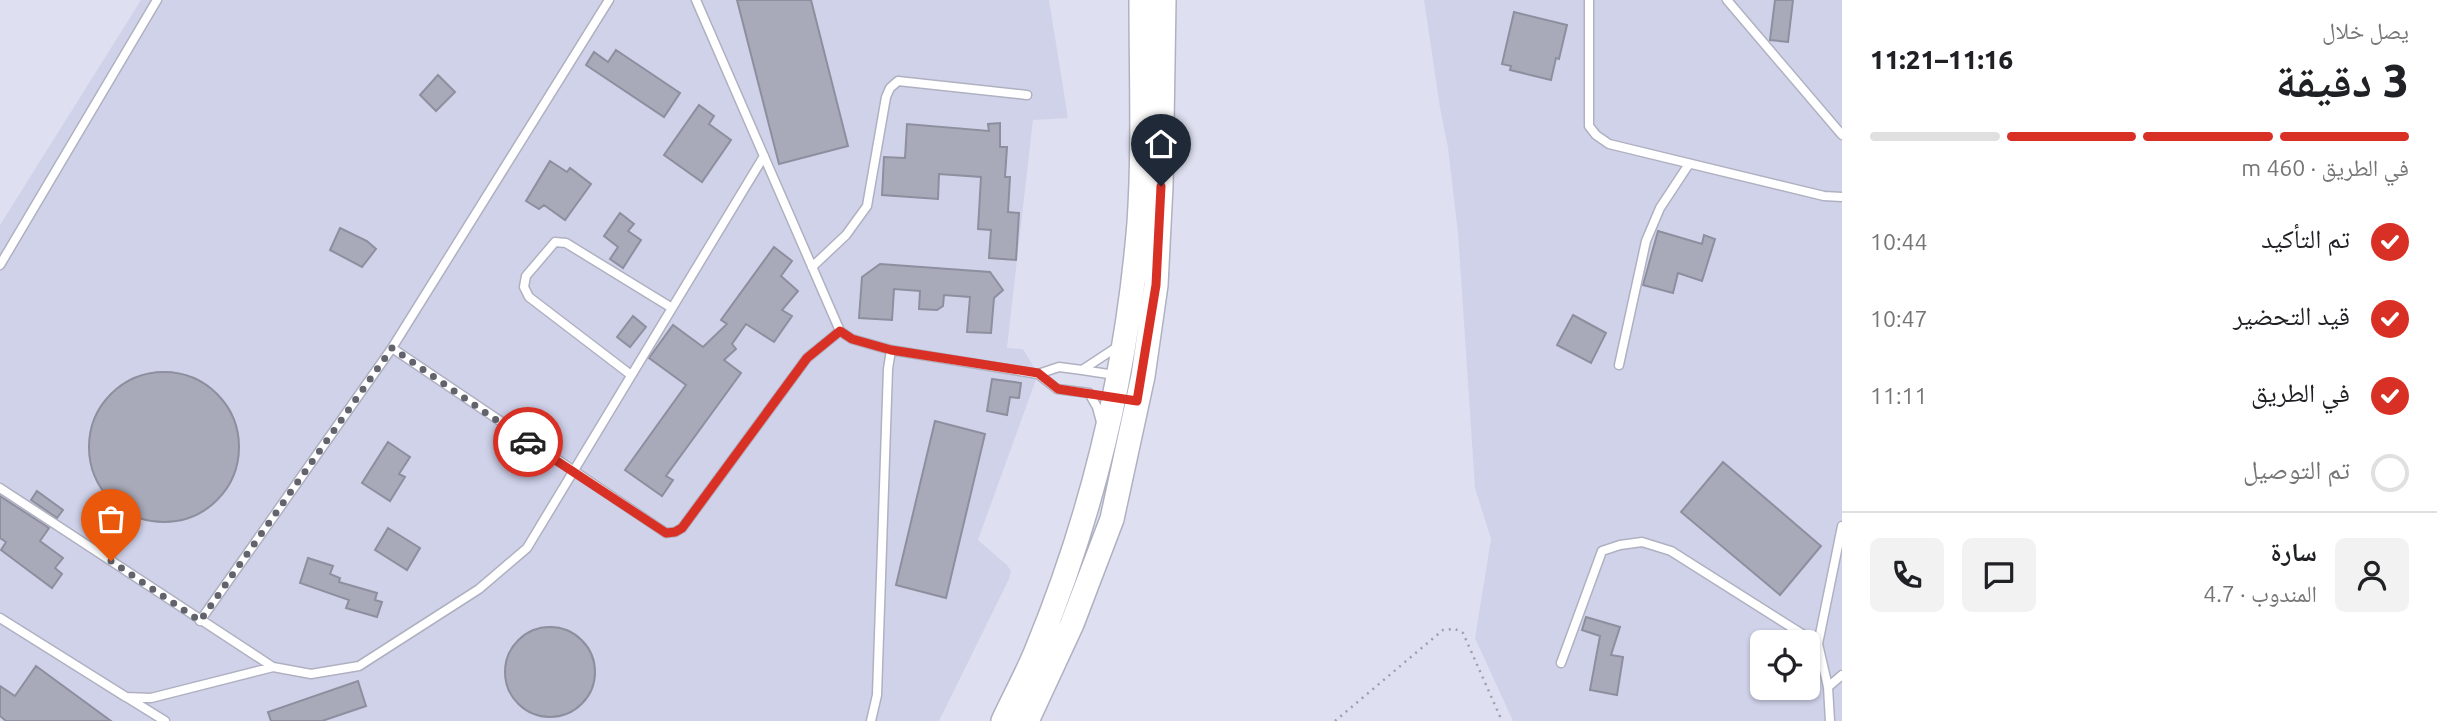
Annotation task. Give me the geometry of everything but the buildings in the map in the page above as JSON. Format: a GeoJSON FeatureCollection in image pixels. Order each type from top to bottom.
{"type":"FeatureCollection","features":[{"type":"Feature","properties":{"kind":"main road"},"geometry":{"type":"LineString","coordinates":[[1003,721],[1036,652],[1089,504],[1118,375],[1139,222],[1141,0]]}},
{"type":"Feature","properties":{"kind":"main road"},"geometry":{"type":"LineString","coordinates":[[1027,721],[1072,624],[1112,519],[1143,376],[1156,273],[1161,186],[1164,0]]}},
{"type":"Feature","properties":{"kind":"lane"},"geometry":{"type":"LineString","coordinates":[[0,265],[157,0]]}},
{"type":"Feature","properties":{"kind":"lane"},"geometry":{"type":"LineString","coordinates":[[200,621],[392,348],[609,0]]}},
{"type":"Feature","properties":{"kind":"lane"},"geometry":{"type":"LineString","coordinates":[[696,0],[840,331],[852,339],[891,350],[1038,373],[1059,367],[1143,376]]}},
{"type":"Feature","properties":{"kind":"lane"},"geometry":{"type":"LineString","coordinates":[[1588,0],[1589,126],[1596,135],[1609,144],[1824,196],[1842,197]]}},
{"type":"Feature","properties":{"kind":"lane"},"geometry":{"type":"LineString","coordinates":[[1727,0],[1842,135]]}},
{"type":"Feature","properties":{"kind":"lane"},"geometry":{"type":"LineString","coordinates":[[812,267],[846,235],[867,206],[886,97],[890,88],[898,81],[1027,94]]}},
{"type":"Feature","properties":{"kind":"lane"},"geometry":{"type":"LineString","coordinates":[[0,488],[273,667],[311,674],[359,666],[479,589],[527,548],[764,156]]}},
{"type":"Feature","properties":{"kind":"lane"},"geometry":{"type":"LineString","coordinates":[[1619,365],[1646,241],[1660,208],[1689,164]]}},
{"type":"Feature","properties":{"kind":"lane"},"geometry":{"type":"LineString","coordinates":[[631,375],[529,298],[524,287],[526,276],[555,242],[566,243],[672,308]]}},
{"type":"Feature","properties":{"kind":"lane"},"geometry":{"type":"LineString","coordinates":[[392,348],[666,533],[682,528],[807,358],[840,331]]}},
{"type":"Feature","properties":{"kind":"lane"},"geometry":{"type":"LineString","coordinates":[[1082,370],[1123,343]]}},
{"type":"Feature","properties":{"kind":"lane"},"geometry":{"type":"LineString","coordinates":[[871,721],[877,695],[888,369],[891,350]]}},
{"type":"Feature","properties":{"kind":"lane"},"geometry":{"type":"LineString","coordinates":[[1038,373],[1058,389],[1137,401]]}},
{"type":"Feature","properties":{"kind":"lane"},"geometry":{"type":"LineString","coordinates":[[1089,393],[1097,407],[1102,449]]}},
{"type":"Feature","properties":{"kind":"lane"},"geometry":{"type":"LineString","coordinates":[[1820,634],[1842,526]]}},
{"type":"Feature","properties":{"kind":"lane"},"geometry":{"type":"LineString","coordinates":[[1561,663],[1602,551],[1620,545],[1642,542],[1671,551],[1796,630]]}},
{"type":"Feature","properties":{"kind":"lane"},"geometry":{"type":"LineString","coordinates":[[0,618],[164,721]]}},
{"type":"Feature","properties":{"kind":"lane"},"geometry":{"type":"LineString","coordinates":[[1820,653],[1828,687],[1830,721]]}},
{"type":"Feature","properties":{"kind":"lane"},"geometry":{"type":"LineString","coordinates":[[126,696],[151,698],[273,667]]}},
{"type":"Feature","properties":{"kind":"lane"},"geometry":{"type":"LineString","coordinates":[[1828,687],[1842,675]]}},
{"type":"Feature","properties":{"kind":"path"},"geometry":{"type":"LineString","coordinates":[[1335,721],[1443,630],[1455,629],[1462,634],[1502,721]]}},
{"type":"Feature","properties":{"kind":"shaded area"},"geometry":{"type":"Polygon","coordinates":[[[141,0],[1049,0],[1068,118],[1033,120],[1007,348],[1023,349],[1038,374],[978,540],[1011,571],[939,721],[0,721],[0,225],[141,0]]]}},
{"type":"Feature","properties":{"kind":"shaded area"},"geometry":{"type":"Polygon","coordinates":[[[1424,0],[1842,0],[1842,721],[1513,721],[1475,638],[1491,539],[1475,488],[1458,233],[1448,148],[1424,0]]]}},
{"type":"Feature","properties":{"kind":"way so far"},"geometry":{"type":"LineString","coordinates":[[111,561],[200,621],[392,348],[528,442]]}},
{"type":"Feature","properties":{"kind":"route"},"geometry":{"type":"LineString","coordinates":[[528,442],[666,533],[682,528],[807,358],[840,331],[852,339],[891,350],[1038,373],[1058,389],[1137,401],[1156,285],[1161,186]]}}]}
